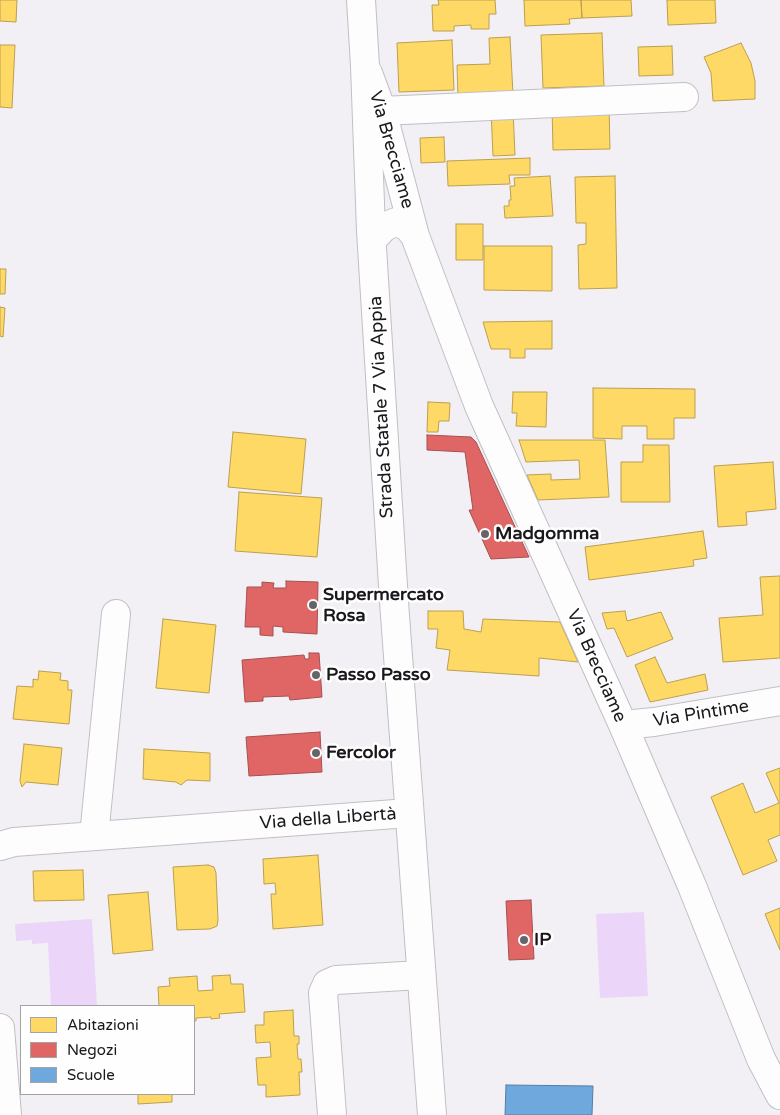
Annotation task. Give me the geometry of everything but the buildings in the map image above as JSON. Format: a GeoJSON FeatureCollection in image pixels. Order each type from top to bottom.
{"type":"FeatureCollection","features":[{"type":"Feature","properties":{"kind":"street","name":"Strada Statale 7 Via Appia"},"geometry":{"type":"LineString","coordinates":[[361,0],[372,240],[409,814]]}},
{"type":"Feature","properties":{"kind":"street","name":"Via Brecciame"},"geometry":{"type":"LineString","coordinates":[[365,66],[382,111],[415,236],[479,406],[622,725],[692,886],[761,1059],[780,1095]]}},
{"type":"Feature","properties":{"kind":"street"},"geometry":{"type":"LineString","coordinates":[[382,111],[684,97]]}},
{"type":"Feature","properties":{"kind":"street","name":"Via Brecciame"},"geometry":{"type":"LineString","coordinates":[[372,240],[384,227],[396,222],[408,226],[415,236]]}},
{"type":"Feature","properties":{"kind":"street"},"geometry":{"type":"LineString","coordinates":[[94,836],[116,614]]}},
{"type":"Feature","properties":{"kind":"street","name":"Via Pintime"},"geometry":{"type":"LineString","coordinates":[[622,725],[780,701]]}},
{"type":"Feature","properties":{"kind":"street","name":"Via della Libertà"},"geometry":{"type":"LineString","coordinates":[[0,846],[14,842],[409,814],[432,1115]]}},
{"type":"Feature","properties":{"kind":"street"},"geometry":{"type":"LineString","coordinates":[[332,1115],[323,993],[327,984],[336,980],[421,974]]}},
{"type":"Feature","properties":{"kind":"street"},"geometry":{"type":"LineString","coordinates":[[0,1028],[7,1115]]}},
{"type":"Feature","properties":{"kind":"shaded area"},"geometry":{"type":"Polygon","coordinates":[[[644,912],[648,996],[600,998],[596,914],[644,912]]]}},
{"type":"Feature","properties":{"kind":"shaded area"},"geometry":{"type":"Polygon","coordinates":[[[92,919],[97,1005],[51,1005],[48,943],[32,944],[32,940],[16,941],[15,924],[92,919]]]}},
{"type":"Feature","properties":{"kind":"place","name":"Madgomma"},"geometry":{"type":"Point","coordinates":[485,534]}},
{"type":"Feature","properties":{"kind":"place","name":"Supermercato Rosa"},"geometry":{"type":"Point","coordinates":[313,605]}},
{"type":"Feature","properties":{"kind":"place","name":"Passo Passo"},"geometry":{"type":"Point","coordinates":[316,675]}},
{"type":"Feature","properties":{"kind":"place","name":"Fercolor"},"geometry":{"type":"Point","coordinates":[316,753]}},
{"type":"Feature","properties":{"kind":"place","name":"IP"},"geometry":{"type":"Point","coordinates":[524,940]}}]}
